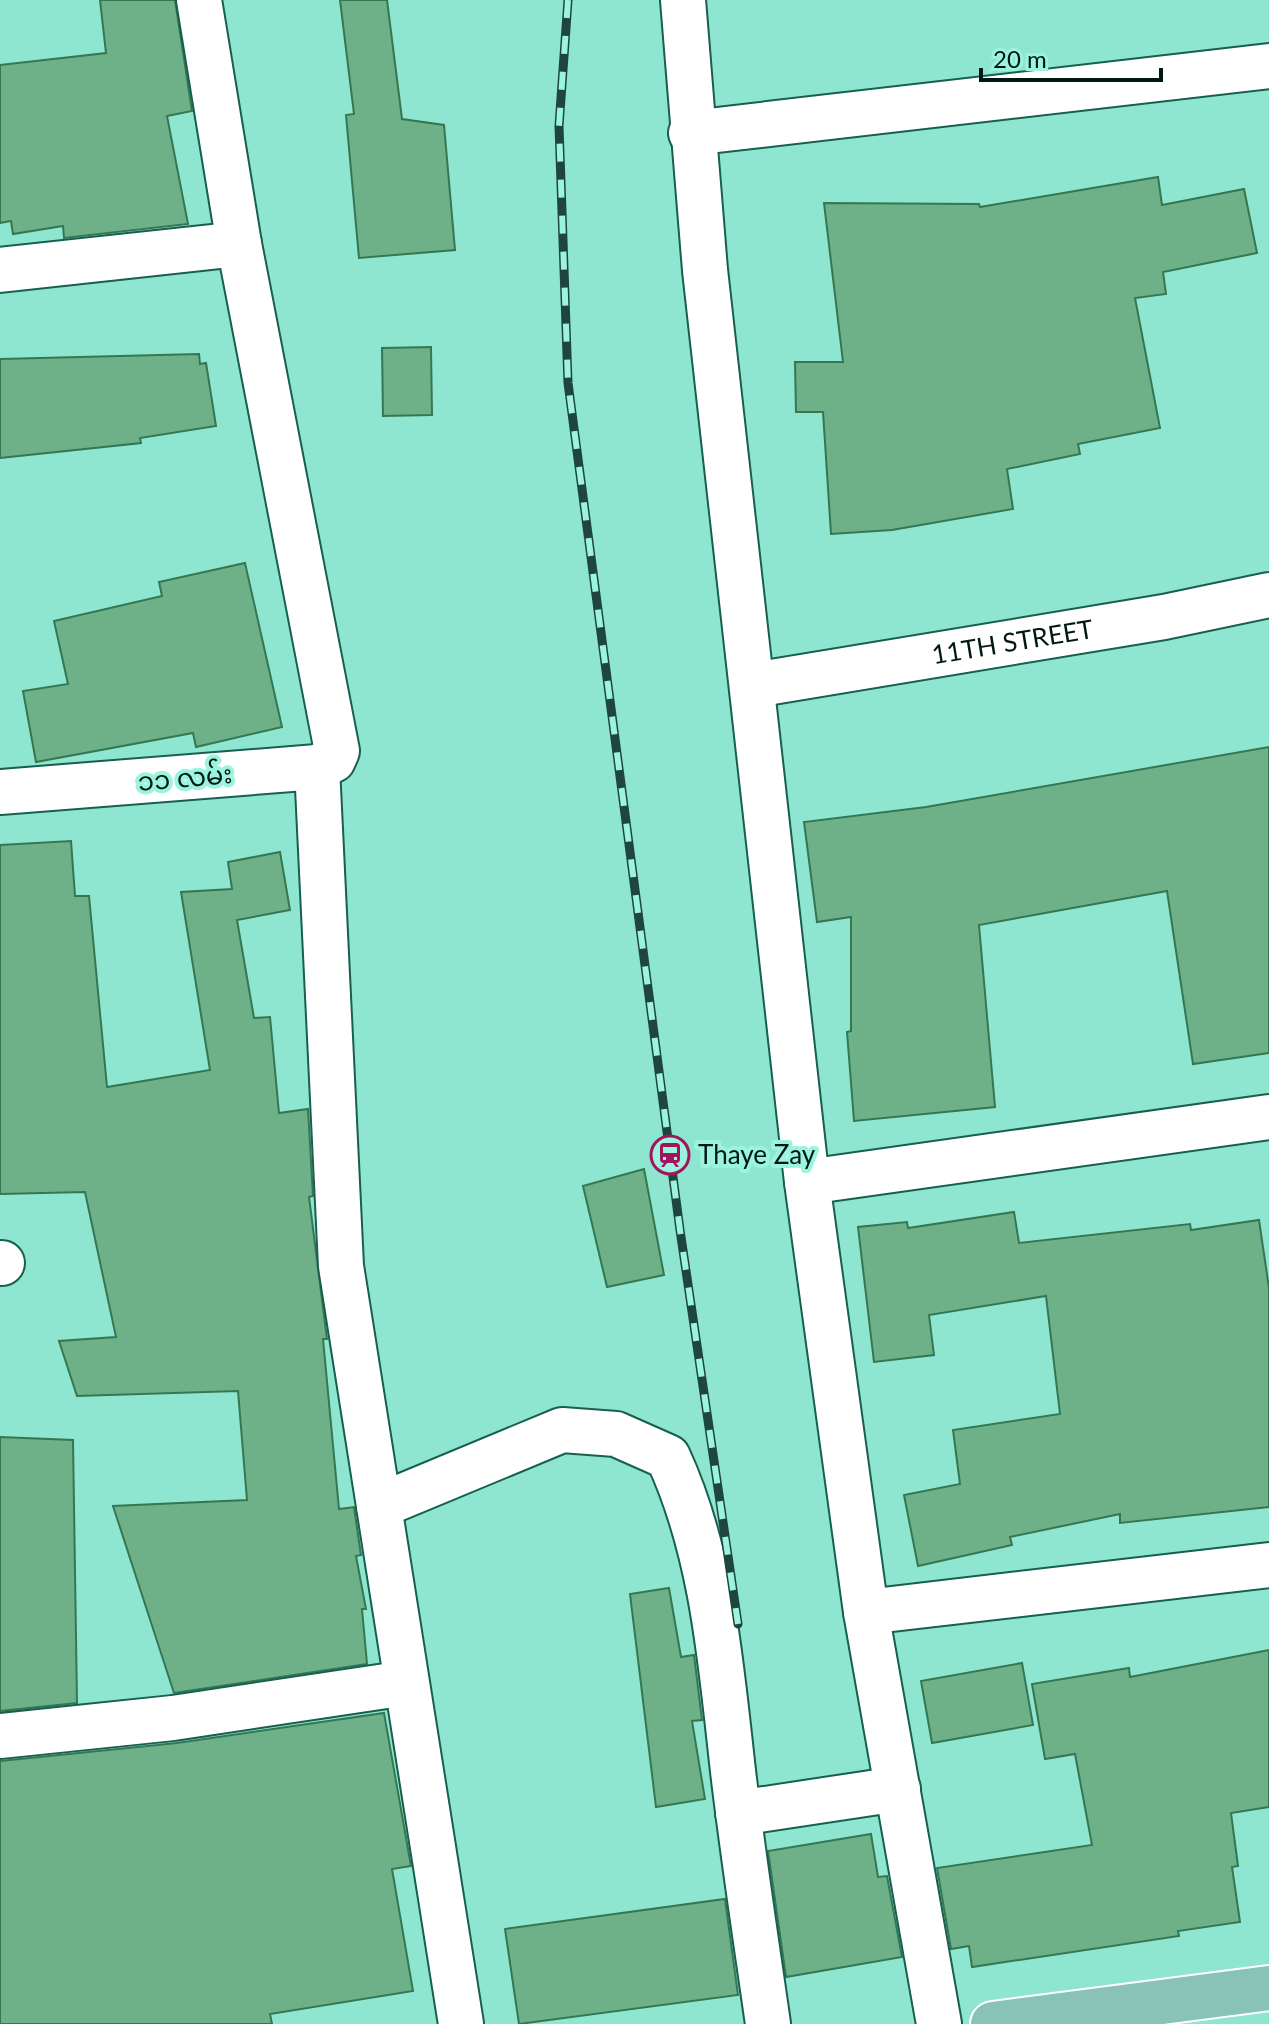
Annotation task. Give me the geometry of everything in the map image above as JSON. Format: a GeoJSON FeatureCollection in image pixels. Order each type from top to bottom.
{"type":"FeatureCollection","features":[{"type":"Feature","properties":{"kind":"main road"},"geometry":{"type":"LineString","coordinates":[[993,2024],[1269,1988]]}},
{"type":"Feature","properties":{"kind":"street"},"geometry":{"type":"LineString","coordinates":[[199,0],[239,244],[335,725],[337,751],[333,760],[317,767],[341,1266],[461,2024]]}},
{"type":"Feature","properties":{"kind":"street"},"geometry":{"type":"LineString","coordinates":[[683,0],[691,133],[807,1182],[866,1612],[939,2024]]}},
{"type":"Feature","properties":{"kind":"street"},"geometry":{"type":"LineString","coordinates":[[691,133],[1269,66]]}},
{"type":"Feature","properties":{"kind":"street"},"geometry":{"type":"LineString","coordinates":[[0,270],[239,244]]}},
{"type":"Feature","properties":{"kind":"street","name":"11TH STREET"},"geometry":{"type":"LineString","coordinates":[[754,685],[1164,617],[1269,595]]}},
{"type":"Feature","properties":{"kind":"street","name":"၁၁ လမ်း"},"geometry":{"type":"LineString","coordinates":[[0,792],[317,767]]}},
{"type":"Feature","properties":{"kind":"street"},"geometry":{"type":"LineString","coordinates":[[807,1182],[1269,1117]]}},
{"type":"Feature","properties":{"kind":"street"},"geometry":{"type":"LineString","coordinates":[[379,1506],[562,1430],[616,1434],[668,1457],[686,1495],[699,1545],[720,1661],[768,2024]]}},
{"type":"Feature","properties":{"kind":"street"},"geometry":{"type":"LineString","coordinates":[[866,1612],[1269,1565]]}},
{"type":"Feature","properties":{"kind":"street"},"geometry":{"type":"LineString","coordinates":[[0,1736],[201,1714],[406,1683]]}},
{"type":"Feature","properties":{"kind":"street"},"geometry":{"type":"LineString","coordinates":[[738,1813],[898,1789]]}},
{"type":"Feature","properties":{"kind":"building"},"geometry":{"type":"Polygon","coordinates":[[[100,0],[175,0],[192,111],[167,116],[188,224],[64,238],[63,226],[13,234],[11,221],[0,223],[0,65],[106,53],[100,0]]]}},
{"type":"Feature","properties":{"kind":"building"},"geometry":{"type":"Polygon","coordinates":[[[340,0],[387,0],[402,119],[444,125],[455,250],[359,258],[346,115],[354,114],[340,0]]]}},
{"type":"Feature","properties":{"kind":"building"},"geometry":{"type":"Polygon","coordinates":[[[1158,177],[1162,205],[1244,189],[1257,253],[1163,272],[1166,294],[1135,298],[1160,428],[1078,444],[1080,454],[1007,469],[1013,509],[892,530],[831,534],[823,412],[796,412],[795,362],[843,362],[824,203],[979,204],[980,207],[1158,177]]]}},
{"type":"Feature","properties":{"kind":"building"},"geometry":{"type":"Polygon","coordinates":[[[431,347],[432,415],[383,416],[382,348],[431,347]]]}},
{"type":"Feature","properties":{"kind":"building"},"geometry":{"type":"Polygon","coordinates":[[[199,354],[200,364],[206,363],[216,426],[140,438],[141,443],[0,458],[0,359],[199,354]]]}},
{"type":"Feature","properties":{"kind":"building"},"geometry":{"type":"Polygon","coordinates":[[[245,563],[282,727],[196,747],[193,733],[36,762],[23,691],[68,684],[54,621],[162,596],[159,582],[245,563]]]}},
{"type":"Feature","properties":{"kind":"building"},"geometry":{"type":"Polygon","coordinates":[[[1269,747],[1269,1053],[1193,1064],[1167,891],[979,925],[995,1107],[854,1121],[847,1032],[851,1031],[851,917],[817,922],[804,822],[926,807],[1269,747]]]}},
{"type":"Feature","properties":{"kind":"building"},"geometry":{"type":"Polygon","coordinates":[[[71,841],[75,896],[89,896],[107,1087],[210,1070],[181,892],[232,889],[228,862],[280,852],[290,910],[237,920],[254,1018],[270,1017],[279,1113],[308,1109],[313,1196],[309,1197],[327,1339],[323,1339],[339,1509],[354,1507],[361,1555],[356,1556],[366,1609],[362,1609],[367,1664],[174,1693],[113,1506],[247,1500],[238,1391],[77,1396],[59,1341],[116,1337],[85,1192],[0,1194],[0,845],[71,841]]]}},
{"type":"Feature","properties":{"kind":"building"},"geometry":{"type":"Polygon","coordinates":[[[644,1169],[664,1275],[607,1287],[583,1186],[644,1169]]]}},
{"type":"Feature","properties":{"kind":"building"},"geometry":{"type":"Polygon","coordinates":[[[1014,1212],[1019,1243],[1190,1224],[1191,1230],[1259,1220],[1269,1288],[1269,1507],[1120,1523],[1120,1514],[1010,1537],[1012,1545],[918,1566],[904,1495],[960,1484],[953,1430],[1060,1414],[1046,1296],[929,1315],[934,1355],[874,1362],[858,1227],[907,1222],[908,1228],[1014,1212]]]}},
{"type":"Feature","properties":{"kind":"building"},"geometry":{"type":"Polygon","coordinates":[[[0,1437],[73,1440],[77,1703],[0,1711],[0,1437]]]}},
{"type":"Feature","properties":{"kind":"building"},"geometry":{"type":"Polygon","coordinates":[[[669,1588],[681,1657],[694,1655],[702,1720],[692,1721],[705,1799],[656,1807],[630,1594],[669,1588]]]}},
{"type":"Feature","properties":{"kind":"building"},"geometry":{"type":"Polygon","coordinates":[[[1269,1650],[1269,1807],[1231,1813],[1238,1866],[1232,1867],[1240,1922],[1178,1931],[1179,1936],[972,1967],[969,1946],[951,1949],[937,1868],[1092,1845],[1075,1754],[1045,1759],[1032,1684],[1129,1668],[1130,1677],[1269,1650]]]}},
{"type":"Feature","properties":{"kind":"building"},"geometry":{"type":"Polygon","coordinates":[[[1022,1663],[1033,1725],[932,1743],[921,1681],[1022,1663]]]}},
{"type":"Feature","properties":{"kind":"building"},"geometry":{"type":"Polygon","coordinates":[[[384,1713],[411,1866],[392,1869],[413,1991],[270,2014],[272,2024],[0,2024],[0,1761],[177,1743],[384,1713]]]}},
{"type":"Feature","properties":{"kind":"building"},"geometry":{"type":"Polygon","coordinates":[[[871,1834],[878,1877],[887,1876],[902,1957],[786,1977],[768,1851],[871,1834]]]}},
{"type":"Feature","properties":{"kind":"building"},"geometry":{"type":"Polygon","coordinates":[[[725,1899],[738,1995],[519,2024],[505,1929],[725,1899]]]}},
{"type":"Feature","properties":{"kind":"railway"},"geometry":{"type":"LineString","coordinates":[[568,0],[559,126],[568,383],[680,1230],[738,1624]]}},
{"type":"Feature","properties":{"kind":"place","name":"Thaye Zay"},"geometry":{"type":"Point","coordinates":[670,1155]}}]}
